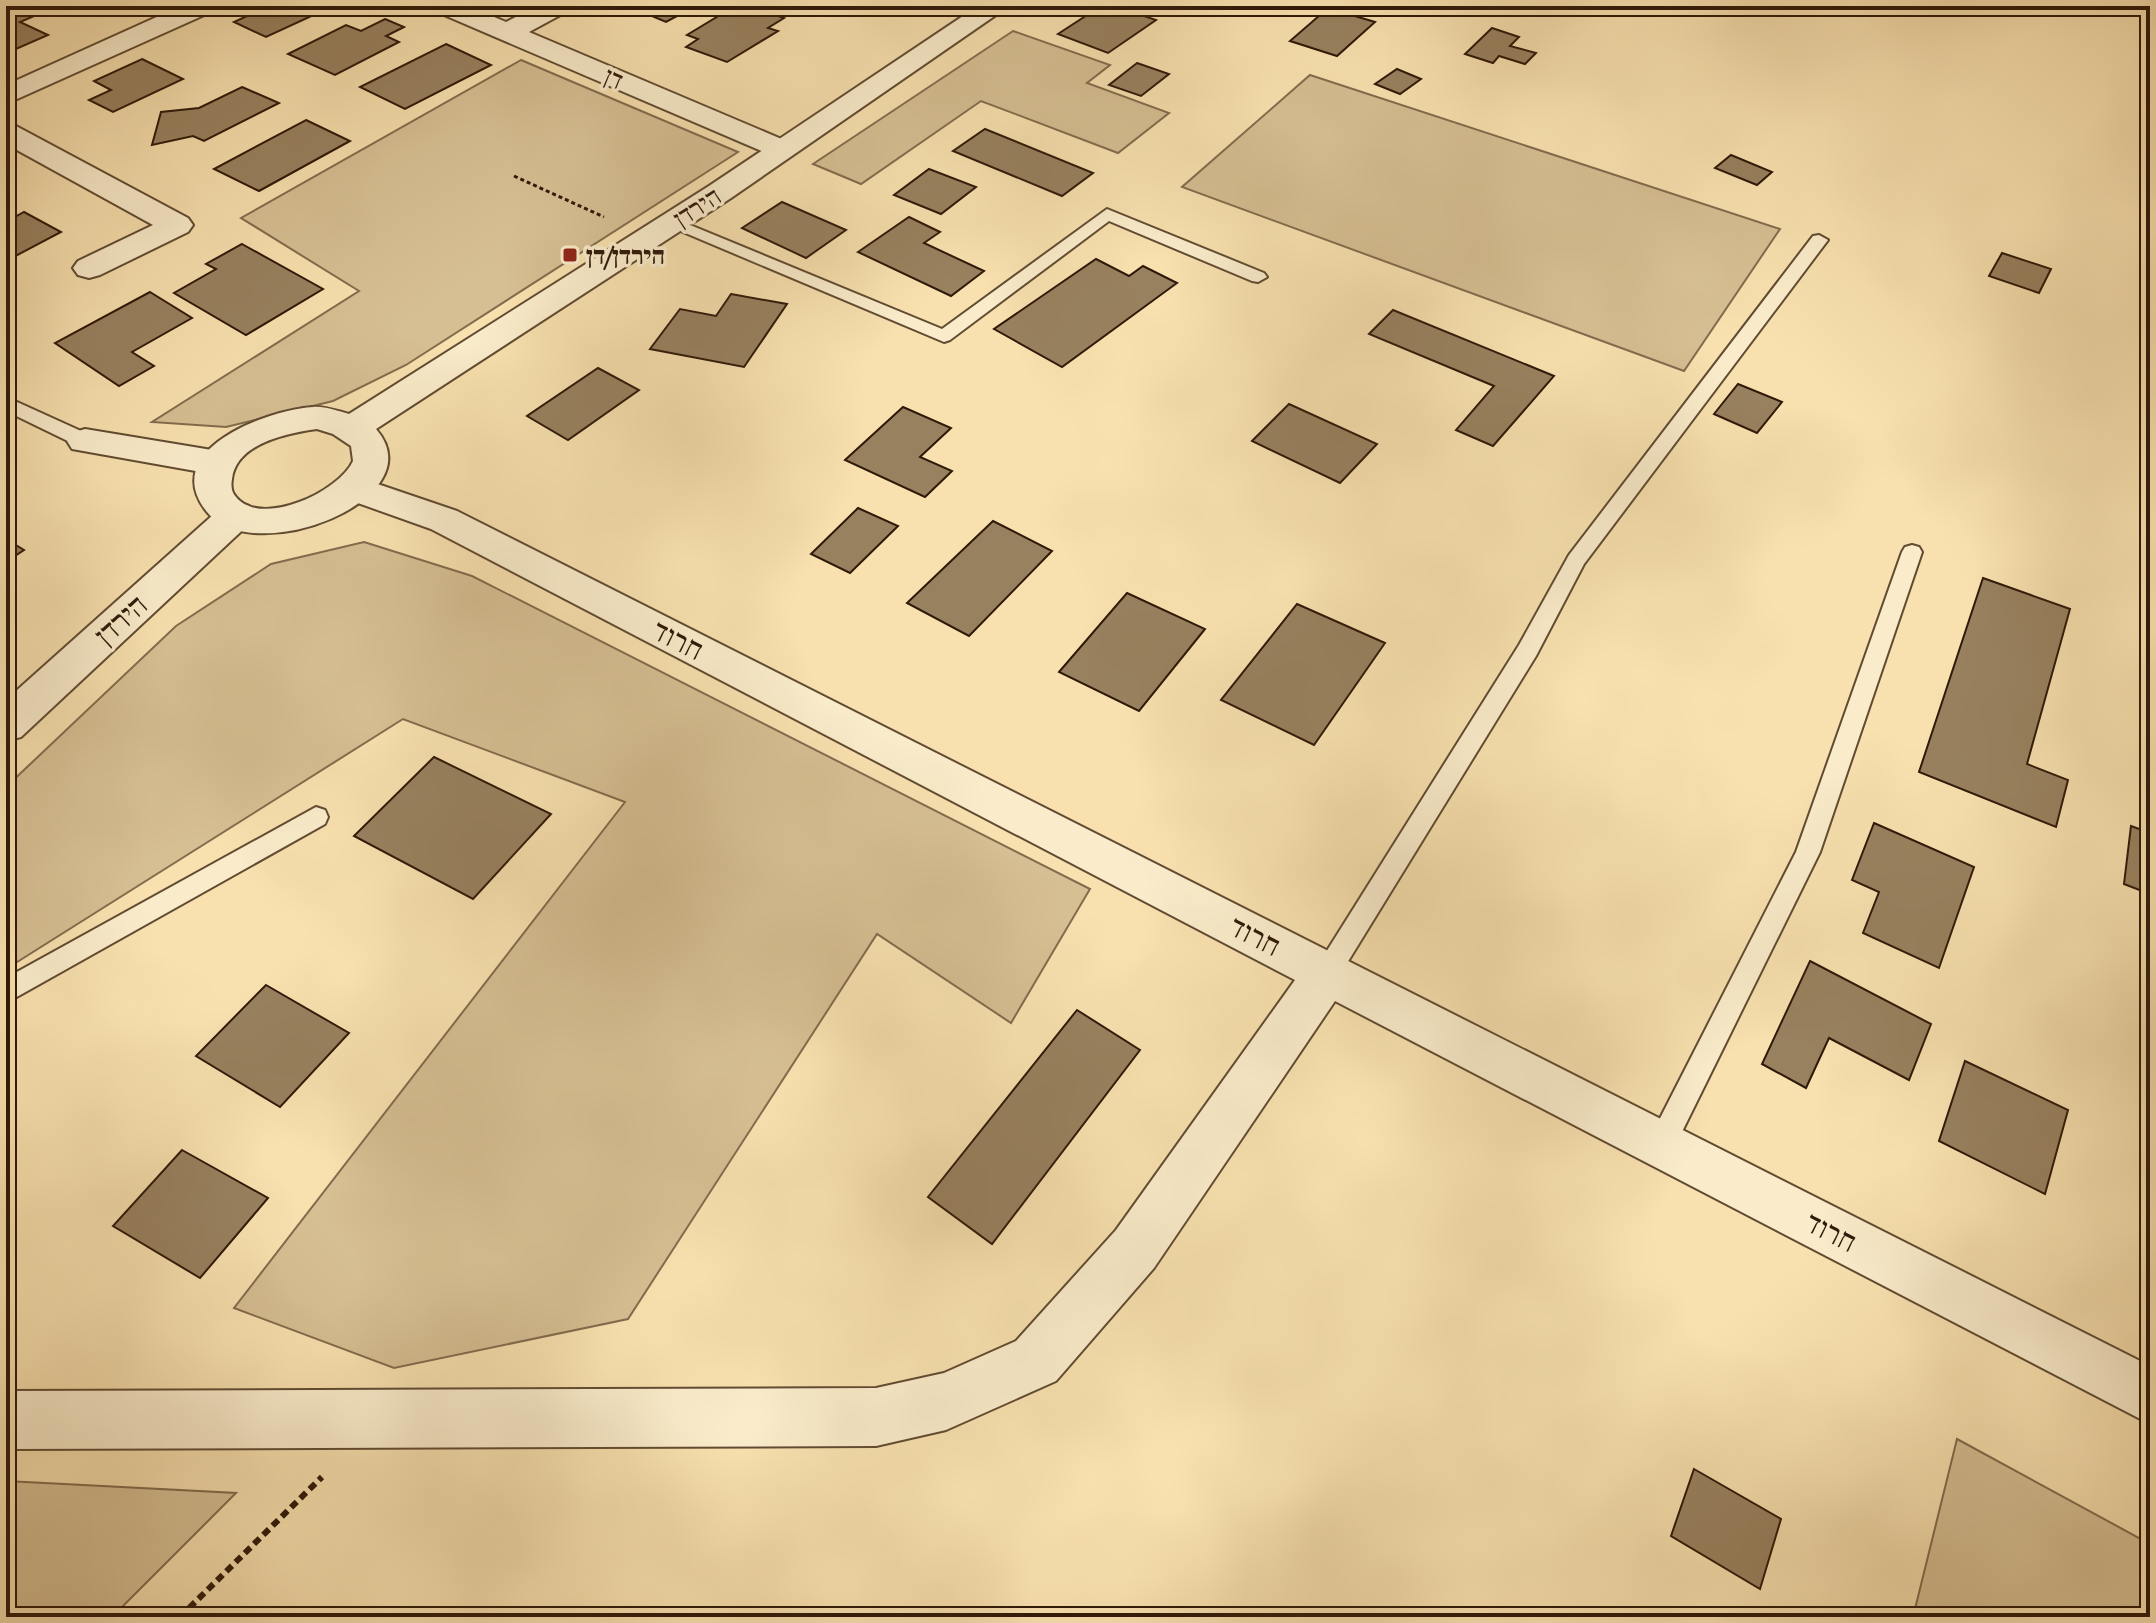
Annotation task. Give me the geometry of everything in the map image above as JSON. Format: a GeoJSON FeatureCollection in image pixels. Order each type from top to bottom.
{"type":"FeatureCollection","features":[{"type":"Feature","properties":{"kind":"street"},"geometry":{"type":"LineString","coordinates":[[6,96],[202,6]]}},
{"type":"Feature","properties":{"kind":"street","name":"דן"},"geometry":{"type":"LineString","coordinates":[[446,6],[781,149]]}},
{"type":"Feature","properties":{"kind":"street"},"geometry":{"type":"LineString","coordinates":[[508,32],[557,6]]}},
{"type":"Feature","properties":{"kind":"street","name":"הירדן"},"geometry":{"type":"LineString","coordinates":[[354,427],[661,231],[996,6]]}},
{"type":"Feature","properties":{"kind":"street"},"geometry":{"type":"LineString","coordinates":[[6,132],[177,225],[89,268]]}},
{"type":"Feature","properties":{"kind":"street"},"geometry":{"type":"LineString","coordinates":[[317,418],[354,427],[367,438],[372,453],[367,471],[354,488],[334,502],[283,520],[257,520],[236,515],[220,506],[213,493],[212,479],[218,463],[232,448],[271,426],[317,418]]}},
{"type":"Feature","properties":{"kind":"street"},"geometry":{"type":"LineString","coordinates":[[85,441],[218,463]]}},
{"type":"Feature","properties":{"kind":"street","name":"חרוד"},"geometry":{"type":"LineString","coordinates":[[354,488],[444,520],[2150,1396]]}},
{"type":"Feature","properties":{"kind":"street","name":"הירדן"},"geometry":{"type":"LineString","coordinates":[[6,725],[236,515]]}},
{"type":"Feature","properties":{"kind":"street"},"geometry":{"type":"LineString","coordinates":[[6,1420],[876,1417],[946,1401],[1036,1361],[1135,1249],[1327,973]]}},
{"type":"Feature","properties":{"kind":"lane"},"geometry":{"type":"LineString","coordinates":[[661,231],[944,336],[1107,214],[1258,277]]}},
{"type":"Feature","properties":{"kind":"lane"},"geometry":{"type":"LineString","coordinates":[[1327,973],[1528,650],[1576,560],[1819,240]]}},
{"type":"Feature","properties":{"kind":"lane"},"geometry":{"type":"LineString","coordinates":[[6,403],[85,441]]}},
{"type":"Feature","properties":{"kind":"lane"},"geometry":{"type":"LineString","coordinates":[[1661,1145],[1808,852],[1912,552]]}},
{"type":"Feature","properties":{"kind":"lane"},"geometry":{"type":"LineString","coordinates":[[6,991],[316,817]]}},
{"type":"Feature","properties":{"kind":"path"},"geometry":{"type":"LineString","coordinates":[[514,176],[661,231]]}},
{"type":"Feature","properties":{"kind":"path"},"geometry":{"type":"LineString","coordinates":[[180,1617],[384,1417]]}},
{"type":"Feature","properties":{"kind":"shaded area"},"geometry":{"type":"Polygon","coordinates":[[[1013,31],[1110,65],[1087,83],[1169,113],[1118,153],[981,101],[861,184],[813,164],[1013,31]]]}},
{"type":"Feature","properties":{"kind":"shaded area"},"geometry":{"type":"Polygon","coordinates":[[[521,60],[738,152],[406,365],[333,401],[226,427],[152,422],[359,291],[241,218],[521,60]]]}},
{"type":"Feature","properties":{"kind":"shaded area"},"geometry":{"type":"Polygon","coordinates":[[[1310,75],[1780,229],[1684,371],[1182,187],[1310,75]]]}},
{"type":"Feature","properties":{"kind":"shaded area"},"geometry":{"type":"Polygon","coordinates":[[[364,542],[472,576],[1090,889],[1011,1023],[877,934],[628,1319],[394,1368],[234,1308],[625,802],[403,719],[6,969],[6,787],[176,626],[271,564],[364,542]]]}},
{"type":"Feature","properties":{"kind":"shaded area"},"geometry":{"type":"Polygon","coordinates":[[[1957,1439],[2150,1544],[2150,1592],[2146,1617],[1913,1617],[1957,1439]]]}},
{"type":"Feature","properties":{"kind":"shaded area"},"geometry":{"type":"Polygon","coordinates":[[[6,1481],[236,1493],[112,1617],[6,1617],[6,1481]]]}},
{"type":"Feature","properties":{"kind":"building"},"geometry":{"type":"Polygon","coordinates":[[[6,6],[23,6],[39,14],[20,22],[48,35],[16,49],[6,46],[6,6]]]}},
{"type":"Feature","properties":{"kind":"building"},"geometry":{"type":"Polygon","coordinates":[[[61,6],[116,6],[101,13],[61,6]]]}},
{"type":"Feature","properties":{"kind":"building"},"geometry":{"type":"Polygon","coordinates":[[[269,6],[333,6],[266,37],[234,22],[269,6]]]}},
{"type":"Feature","properties":{"kind":"building"},"geometry":{"type":"Polygon","coordinates":[[[632,6],[696,6],[666,22],[632,6]]]}},
{"type":"Feature","properties":{"kind":"building"},"geometry":{"type":"Polygon","coordinates":[[[735,6],[749,6],[784,18],[768,28],[778,31],[727,62],[686,47],[698,39],[687,35],[735,6]]]}},
{"type":"Feature","properties":{"kind":"building"},"geometry":{"type":"Polygon","coordinates":[[[1101,6],[1115,6],[1156,20],[1108,53],[1058,34],[1101,6]]]}},
{"type":"Feature","properties":{"kind":"building"},"geometry":{"type":"Polygon","coordinates":[[[1328,8],[1375,22],[1337,56],[1290,41],[1328,8]]]}},
{"type":"Feature","properties":{"kind":"building"},"geometry":{"type":"Polygon","coordinates":[[[385,19],[404,27],[386,36],[399,42],[335,75],[288,54],[346,25],[361,31],[385,19]]]}},
{"type":"Feature","properties":{"kind":"building"},"geometry":{"type":"Polygon","coordinates":[[[1492,28],[1519,37],[1510,46],[1536,53],[1525,64],[1499,56],[1493,63],[1465,54],[1492,28]]]}},
{"type":"Feature","properties":{"kind":"building"},"geometry":{"type":"Polygon","coordinates":[[[446,44],[491,65],[405,109],[360,87],[446,44]]]}},
{"type":"Feature","properties":{"kind":"building"},"geometry":{"type":"Polygon","coordinates":[[[142,59],[183,79],[113,112],[89,100],[111,90],[94,81],[142,59]]]}},
{"type":"Feature","properties":{"kind":"building"},"geometry":{"type":"Polygon","coordinates":[[[1137,63],[1169,74],[1141,96],[1109,85],[1137,63]]]}},
{"type":"Feature","properties":{"kind":"building"},"geometry":{"type":"Polygon","coordinates":[[[1397,69],[1421,79],[1400,94],[1375,84],[1397,69]]]}},
{"type":"Feature","properties":{"kind":"building"},"geometry":{"type":"Polygon","coordinates":[[[242,87],[279,103],[204,141],[193,136],[152,145],[161,112],[199,108],[242,87]]]}},
{"type":"Feature","properties":{"kind":"building"},"geometry":{"type":"Polygon","coordinates":[[[306,120],[350,141],[259,191],[214,169],[306,120]]]}},
{"type":"Feature","properties":{"kind":"building"},"geometry":{"type":"Polygon","coordinates":[[[985,129],[1093,173],[1062,196],[953,151],[985,129]]]}},
{"type":"Feature","properties":{"kind":"building"},"geometry":{"type":"Polygon","coordinates":[[[1731,155],[1772,172],[1757,185],[1715,168],[1731,155]]]}},
{"type":"Feature","properties":{"kind":"building"},"geometry":{"type":"Polygon","coordinates":[[[929,169],[976,187],[941,214],[894,195],[929,169]]]}},
{"type":"Feature","properties":{"kind":"building"},"geometry":{"type":"Polygon","coordinates":[[[782,202],[846,230],[806,258],[742,228],[782,202]]]}},
{"type":"Feature","properties":{"kind":"building"},"geometry":{"type":"Polygon","coordinates":[[[24,212],[61,232],[6,261],[6,222],[24,212]]]}},
{"type":"Feature","properties":{"kind":"building"},"geometry":{"type":"Polygon","coordinates":[[[909,217],[940,232],[924,243],[984,271],[951,296],[858,252],[909,217]]]}},
{"type":"Feature","properties":{"kind":"building"},"geometry":{"type":"Polygon","coordinates":[[[242,244],[323,289],[246,335],[174,293],[216,269],[206,264],[242,244]]]}},
{"type":"Feature","properties":{"kind":"building"},"geometry":{"type":"Polygon","coordinates":[[[2002,253],[2051,269],[2039,293],[1989,276],[2002,253]]]}},
{"type":"Feature","properties":{"kind":"building"},"geometry":{"type":"Polygon","coordinates":[[[1096,259],[1129,276],[1143,266],[1177,283],[1062,367],[994,329],[1096,259]]]}},
{"type":"Feature","properties":{"kind":"building"},"geometry":{"type":"Polygon","coordinates":[[[150,292],[192,318],[132,352],[154,366],[119,386],[55,343],[150,292]]]}},
{"type":"Feature","properties":{"kind":"building"},"geometry":{"type":"Polygon","coordinates":[[[731,294],[787,304],[744,367],[650,349],[680,309],[716,316],[731,294]]]}},
{"type":"Feature","properties":{"kind":"building"},"geometry":{"type":"Polygon","coordinates":[[[1393,310],[1554,376],[1493,446],[1456,430],[1494,386],[1369,334],[1393,310]]]}},
{"type":"Feature","properties":{"kind":"building"},"geometry":{"type":"Polygon","coordinates":[[[598,368],[639,390],[568,440],[527,416],[598,368]]]}},
{"type":"Feature","properties":{"kind":"building"},"geometry":{"type":"Polygon","coordinates":[[[1738,384],[1782,402],[1757,433],[1714,414],[1738,384]]]}},
{"type":"Feature","properties":{"kind":"building"},"geometry":{"type":"Polygon","coordinates":[[[1289,404],[1377,444],[1340,483],[1252,441],[1289,404]]]}},
{"type":"Feature","properties":{"kind":"building"},"geometry":{"type":"Polygon","coordinates":[[[903,407],[951,428],[920,457],[952,471],[925,497],[845,460],[903,407]]]}},
{"type":"Feature","properties":{"kind":"building"},"geometry":{"type":"Polygon","coordinates":[[[858,508],[898,526],[850,573],[811,554],[858,508]]]}},
{"type":"Feature","properties":{"kind":"building"},"geometry":{"type":"Polygon","coordinates":[[[993,521],[1052,551],[969,636],[907,603],[993,521]]]}},
{"type":"Feature","properties":{"kind":"building"},"geometry":{"type":"Polygon","coordinates":[[[6,539],[24,550],[6,562],[6,539]]]}},
{"type":"Feature","properties":{"kind":"building"},"geometry":{"type":"Polygon","coordinates":[[[1983,578],[2070,609],[2027,764],[2068,780],[2056,827],[1919,772],[1983,578]]]}},
{"type":"Feature","properties":{"kind":"building"},"geometry":{"type":"Polygon","coordinates":[[[1127,593],[1205,629],[1139,711],[1059,672],[1127,593]]]}},
{"type":"Feature","properties":{"kind":"building"},"geometry":{"type":"Polygon","coordinates":[[[1297,604],[1385,643],[1314,745],[1221,700],[1297,604]]]}},
{"type":"Feature","properties":{"kind":"building"},"geometry":{"type":"Polygon","coordinates":[[[434,757],[551,814],[473,899],[354,836],[434,757]]]}},
{"type":"Feature","properties":{"kind":"building"},"geometry":{"type":"Polygon","coordinates":[[[1874,823],[1974,867],[1939,968],[1863,933],[1879,892],[1852,880],[1874,823]]]}},
{"type":"Feature","properties":{"kind":"building"},"geometry":{"type":"Polygon","coordinates":[[[2131,826],[2150,833],[2150,894],[2124,884],[2131,826]]]}},
{"type":"Feature","properties":{"kind":"building"},"geometry":{"type":"Polygon","coordinates":[[[1810,961],[1931,1024],[1909,1080],[1829,1038],[1806,1088],[1762,1064],[1810,961]]]}},
{"type":"Feature","properties":{"kind":"building"},"geometry":{"type":"Polygon","coordinates":[[[266,985],[349,1033],[280,1107],[196,1056],[266,985]]]}},
{"type":"Feature","properties":{"kind":"building"},"geometry":{"type":"Polygon","coordinates":[[[1077,1010],[1140,1050],[992,1244],[928,1197],[1077,1010]]]}},
{"type":"Feature","properties":{"kind":"building"},"geometry":{"type":"Polygon","coordinates":[[[1965,1061],[2068,1110],[2045,1194],[1939,1141],[1965,1061]]]}},
{"type":"Feature","properties":{"kind":"building"},"geometry":{"type":"Polygon","coordinates":[[[182,1150],[268,1198],[200,1278],[113,1226],[182,1150]]]}},
{"type":"Feature","properties":{"kind":"building"},"geometry":{"type":"Polygon","coordinates":[[[1694,1469],[1781,1519],[1760,1589],[1671,1536],[1694,1469]]]}},
{"type":"Feature","properties":{"kind":"place","name":"הירדן/דן"},"geometry":{"type":"Point","coordinates":[570,255]}}]}
